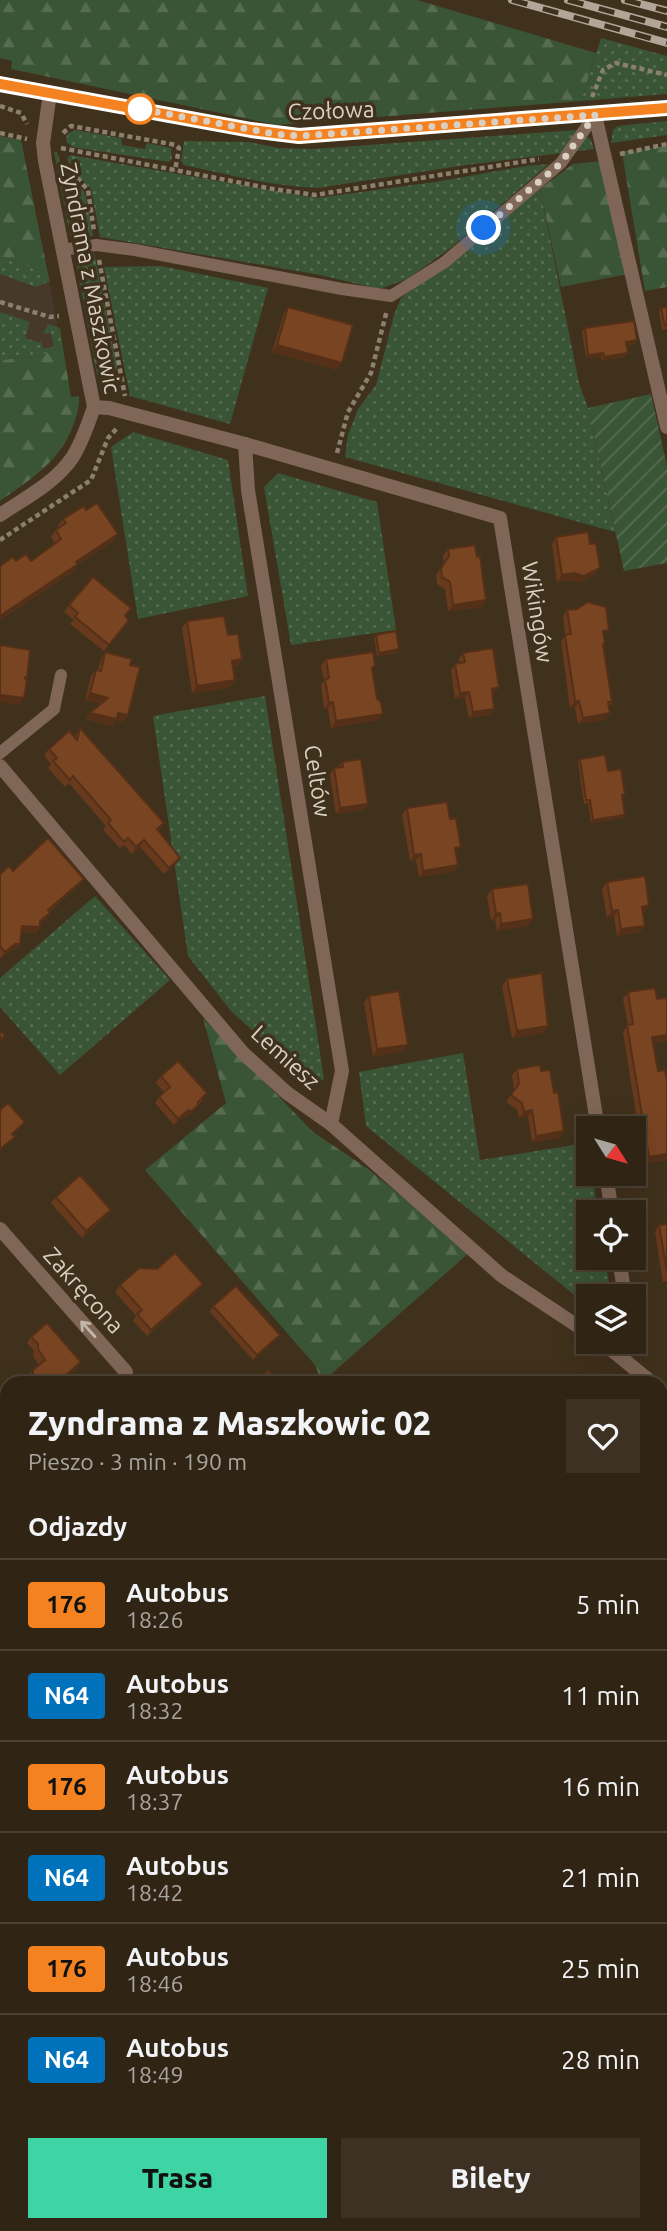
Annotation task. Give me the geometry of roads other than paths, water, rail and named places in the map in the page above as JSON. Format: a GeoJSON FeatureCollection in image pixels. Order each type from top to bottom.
{"type":"FeatureCollection","features":[{"type":"Feature","properties":{"kind":"street","name":"Czołowa"},"geometry":{"type":"LineString","coordinates":[[0,84],[251,130],[299,136],[667,108]]}},
{"type":"Feature","properties":{"kind":"street","name":"Zyndrama z Maszkowic"},"geometry":{"type":"LineString","coordinates":[[0,515],[50,481],[64,468],[76,450],[94,407],[44,152],[50,93]]}},
{"type":"Feature","properties":{"kind":"street"},"geometry":{"type":"LineString","coordinates":[[595,115],[667,427]]}},
{"type":"Feature","properties":{"kind":"street","name":"Wikingów"},"geometry":{"type":"LineString","coordinates":[[94,407],[109,408],[246,444],[500,518],[596,1116]]}},
{"type":"Feature","properties":{"kind":"street","name":"Celtów"},"geometry":{"type":"LineString","coordinates":[[246,444],[248,490],[342,1070],[331,1124]]}},
{"type":"Feature","properties":{"kind":"street","name":"Lemiesz"},"geometry":{"type":"LineString","coordinates":[[0,766],[243,1053],[287,1093],[331,1124],[502,1276],[576,1325]]}},
{"type":"Feature","properties":{"kind":"street","name":"Zakręcona"},"geometry":{"type":"LineString","coordinates":[[0,1229],[126,1371],[125,1376]]}},
{"type":"Feature","properties":{"kind":"street"},"geometry":{"type":"LineString","coordinates":[[624,1354],[645,1376]]}},
{"type":"Feature","properties":{"kind":"lane"},"geometry":{"type":"LineString","coordinates":[[62,250],[96,245],[135,250],[391,296],[445,262],[561,163],[595,115]]}},
{"type":"Feature","properties":{"kind":"lane"},"geometry":{"type":"LineString","coordinates":[[0,753],[54,709],[61,675]]}},
{"type":"Feature","properties":{"kind":"railway"},"geometry":{"type":"LineString","coordinates":[[512,0],[667,43]]}},
{"type":"Feature","properties":{"kind":"railway"},"geometry":{"type":"LineString","coordinates":[[568,0],[667,27]]}},
{"type":"Feature","properties":{"kind":"railway"},"geometry":{"type":"LineString","coordinates":[[625,0],[667,11]]}}]}
